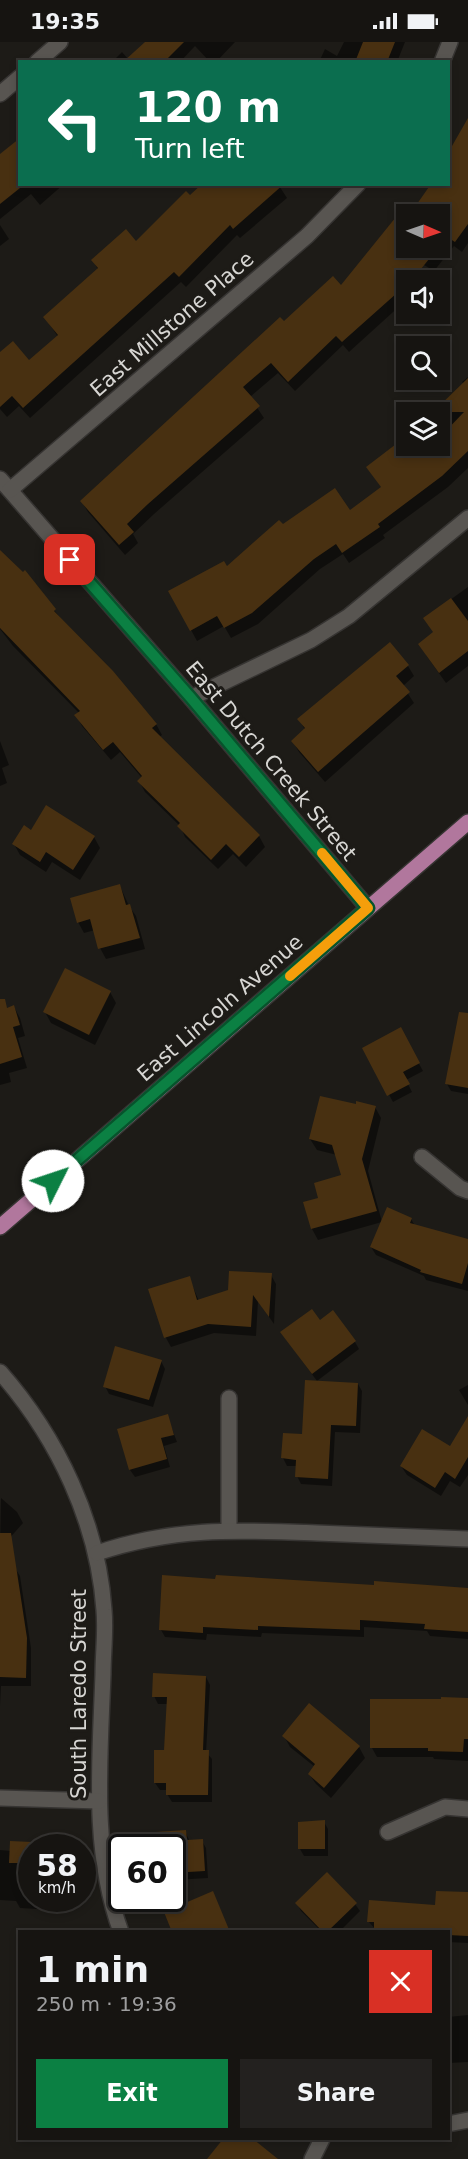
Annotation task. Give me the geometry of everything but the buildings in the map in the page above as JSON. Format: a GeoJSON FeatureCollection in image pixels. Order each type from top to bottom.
{"type":"FeatureCollection","features":[{"type":"Feature","properties":{"kind":"main road","name":"East Lincoln Avenue"},"geometry":{"type":"LineString","coordinates":[[0,1227],[468,822]]}},
{"type":"Feature","properties":{"kind":"street"},"geometry":{"type":"LineString","coordinates":[[39,60],[60,42]]}},
{"type":"Feature","properties":{"kind":"street"},"geometry":{"type":"LineString","coordinates":[[443,60],[450,42]]}},
{"type":"Feature","properties":{"kind":"street"},"geometry":{"type":"LineString","coordinates":[[0,94],[18,79]]}},
{"type":"Feature","properties":{"kind":"street","name":"East Millstone Place"},"geometry":{"type":"LineString","coordinates":[[5,484],[307,236],[356,186]]}},
{"type":"Feature","properties":{"kind":"street","name":"East Dutch Creek Street"},"geometry":{"type":"LineString","coordinates":[[5,484],[191,698],[368,908]]}},
{"type":"Feature","properties":{"kind":"street"},"geometry":{"type":"LineString","coordinates":[[191,698],[311,640],[350,616],[468,518]]}},
{"type":"Feature","properties":{"kind":"street"},"geometry":{"type":"LineString","coordinates":[[422,1157],[460,1188],[468,1191]]}},
{"type":"Feature","properties":{"kind":"street","name":"South Laredo Street"},"geometry":{"type":"LineString","coordinates":[[0,1372],[22,1397],[48,1436],[74,1489],[97,1554],[105,1612],[99,1801],[107,1877],[112,1907],[120,1930]]}},
{"type":"Feature","properties":{"kind":"street"},"geometry":{"type":"LineString","coordinates":[[229,1398],[229,1530]]}},
{"type":"Feature","properties":{"kind":"street"},"geometry":{"type":"LineString","coordinates":[[97,1554],[130,1542],[163,1536],[229,1530],[468,1539]]}},
{"type":"Feature","properties":{"kind":"street"},"geometry":{"type":"LineString","coordinates":[[0,1798],[99,1801]]}},
{"type":"Feature","properties":{"kind":"street"},"geometry":{"type":"LineString","coordinates":[[388,1832],[445,1808],[468,1809]]}},
{"type":"Feature","properties":{"kind":"street"},"geometry":{"type":"LineString","coordinates":[[450,2124],[468,2120]]}},
{"type":"Feature","properties":{"kind":"street"},"geometry":{"type":"LineString","coordinates":[[312,2159],[322,2140]]}},
{"type":"Feature","properties":{"kind":"slow traffic"},"geometry":{"type":"LineString","coordinates":[[290,976],[368,908],[322,853]]}},
{"type":"Feature","properties":{"kind":"route"},"geometry":{"type":"LineString","coordinates":[[53,1181],[368,908],[191,698],[70,560]]}}]}
